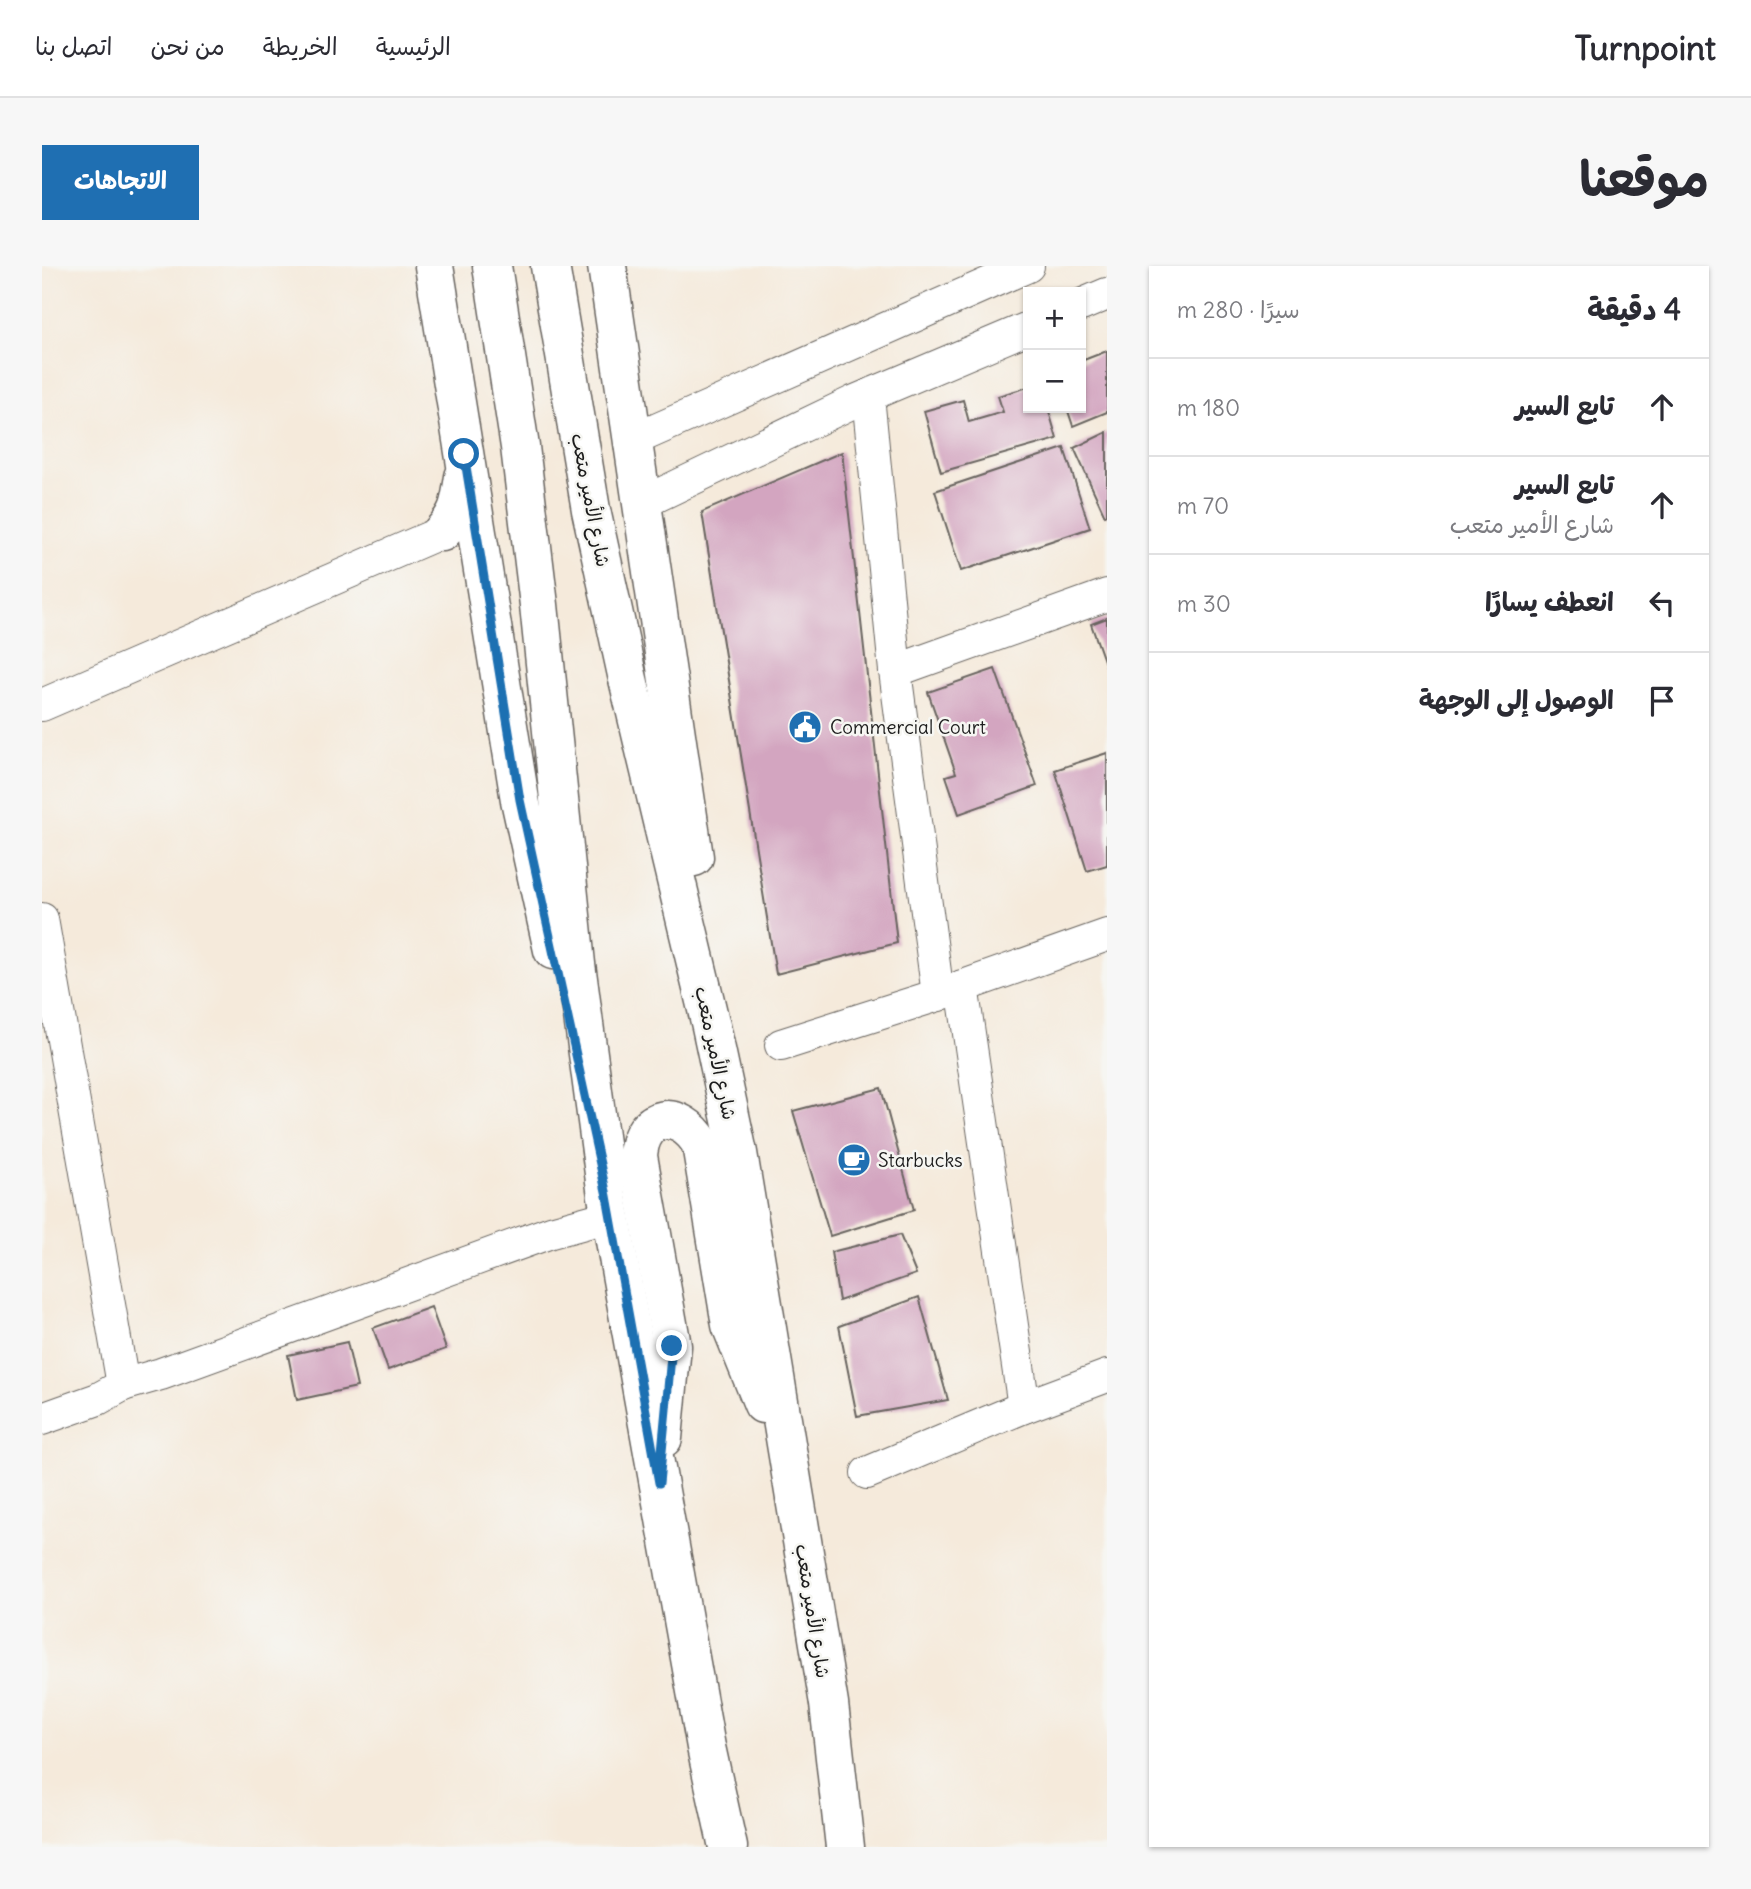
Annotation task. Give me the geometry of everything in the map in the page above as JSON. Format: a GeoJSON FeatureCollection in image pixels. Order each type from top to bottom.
{"type":"FeatureCollection","features":[{"type":"Feature","properties":{"kind":"main road"},"geometry":{"type":"LineString","coordinates":[[434,266],[520,800],[609,1206],[706,1747],[728,1847]]}},
{"type":"Feature","properties":{"kind":"main road"},"geometry":{"type":"LineString","coordinates":[[492,266],[525,486],[576,964],[609,1206]]}},
{"type":"Feature","properties":{"kind":"main road","name":"شارع الأمير متعب"},"geometry":{"type":"LineString","coordinates":[[550,266],[591,510],[627,676],[712,1026],[738,1153],[829,1704],[845,1847]]}},
{"type":"Feature","properties":{"kind":"main road"},"geometry":{"type":"LineString","coordinates":[[607,266],[738,1153]]}},
{"type":"Feature","properties":{"kind":"main road"},"geometry":{"type":"LineString","coordinates":[[442,531],[454,519],[460,501],[464,454]]}},
{"type":"Feature","properties":{"kind":"main road"},"geometry":{"type":"LineString","coordinates":[[659,1483],[672,1346],[638,1156],[639,1143],[645,1130],[661,1120],[674,1120],[685,1124],[701,1144],[731,1325],[791,1474]]}},
{"type":"Feature","properties":{"kind":"main road"},"geometry":{"type":"LineString","coordinates":[[829,1704],[869,1847]]}},
{"type":"Feature","properties":{"kind":"main road"},"geometry":{"type":"LineString","coordinates":[[706,1747],[716,1847]]}},
{"type":"Feature","properties":{"kind":"street"},"geometry":{"type":"LineString","coordinates":[[633,440],[1028,266]]}},
{"type":"Feature","properties":{"kind":"street"},"geometry":{"type":"LineString","coordinates":[[1086,303],[1107,294]]}},
{"type":"Feature","properties":{"kind":"street"},"geometry":{"type":"LineString","coordinates":[[642,503],[868,396],[1023,330]]}},
{"type":"Feature","properties":{"kind":"street"},"geometry":{"type":"LineString","coordinates":[[868,396],[895,671],[1024,1407]]}},
{"type":"Feature","properties":{"kind":"street"},"geometry":{"type":"LineString","coordinates":[[42,705],[442,531]]}},
{"type":"Feature","properties":{"kind":"street"},"geometry":{"type":"LineString","coordinates":[[895,671],[1107,595]]}},
{"type":"Feature","properties":{"kind":"street"},"geometry":{"type":"LineString","coordinates":[[42,919],[55,1072],[122,1385]]}},
{"type":"Feature","properties":{"kind":"street"},"geometry":{"type":"LineString","coordinates":[[781,1045],[1107,935]]}},
{"type":"Feature","properties":{"kind":"street"},"geometry":{"type":"LineString","coordinates":[[42,1419],[98,1399],[122,1385],[161,1374],[551,1232],[609,1206]]}},
{"type":"Feature","properties":{"kind":"street"},"geometry":{"type":"LineString","coordinates":[[867,1473],[1024,1407],[1107,1376]]}},
{"type":"Feature","properties":{"kind":"building"},"geometry":{"type":"Polygon","coordinates":[[[1107,351],[1107,412],[1073,426],[1069,413],[1086,413],[1086,359],[1107,351]]]}},
{"type":"Feature","properties":{"kind":"building"},"geometry":{"type":"Polygon","coordinates":[[[1023,388],[1023,413],[1049,413],[1057,439],[941,472],[924,411],[963,400],[969,422],[1003,412],[998,396],[1023,388]]]}},
{"type":"Feature","properties":{"kind":"building"},"geometry":{"type":"Polygon","coordinates":[[[1107,432],[1107,515],[1105,516],[1074,448],[1107,432]]]}},
{"type":"Feature","properties":{"kind":"building"},"geometry":{"type":"Polygon","coordinates":[[[1064,448],[1090,528],[961,571],[935,491],[1064,448]]]}},
{"type":"Feature","properties":{"kind":"building","name":"Commercial Court"},"geometry":{"type":"Polygon","coordinates":[[[842,452],[897,943],[776,974],[702,512],[842,452]]]}},
{"type":"Feature","properties":{"kind":"building"},"geometry":{"type":"Polygon","coordinates":[[[1107,618],[1107,669],[1091,624],[1107,618]]]}},
{"type":"Feature","properties":{"kind":"building"},"geometry":{"type":"Polygon","coordinates":[[[995,669],[1037,786],[959,814],[946,776],[956,773],[928,692],[995,669]]]}},
{"type":"Feature","properties":{"kind":"building"},"geometry":{"type":"Polygon","coordinates":[[[1107,753],[1107,865],[1087,871],[1055,770],[1107,753]]]}},
{"type":"Feature","properties":{"kind":"building","name":"Starbucks"},"geometry":{"type":"Polygon","coordinates":[[[881,1088],[914,1210],[830,1236],[793,1111],[881,1088]]]}},
{"type":"Feature","properties":{"kind":"building"},"geometry":{"type":"Polygon","coordinates":[[[900,1235],[916,1274],[839,1301],[831,1252],[900,1235]]]}},
{"type":"Feature","properties":{"kind":"building"},"geometry":{"type":"Polygon","coordinates":[[[919,1297],[948,1400],[857,1416],[839,1326],[919,1297]]]}},
{"type":"Feature","properties":{"kind":"building"},"geometry":{"type":"Polygon","coordinates":[[[431,1307],[446,1349],[388,1370],[373,1328],[431,1307]]]}},
{"type":"Feature","properties":{"kind":"building"},"geometry":{"type":"Polygon","coordinates":[[[347,1342],[357,1387],[297,1400],[288,1355],[347,1342]]]}},
{"type":"Feature","properties":{"kind":"place","name":"Commercial Court"},"geometry":{"type":"Point","coordinates":[805,727]}},
{"type":"Feature","properties":{"kind":"place","name":"Starbucks"},"geometry":{"type":"Point","coordinates":[854,1160]}},
{"type":"Feature","properties":{"kind":"route"},"geometry":{"type":"LineString","coordinates":[[464,454],[520,800],[607,1196],[659,1483],[672,1346]]}}]}
